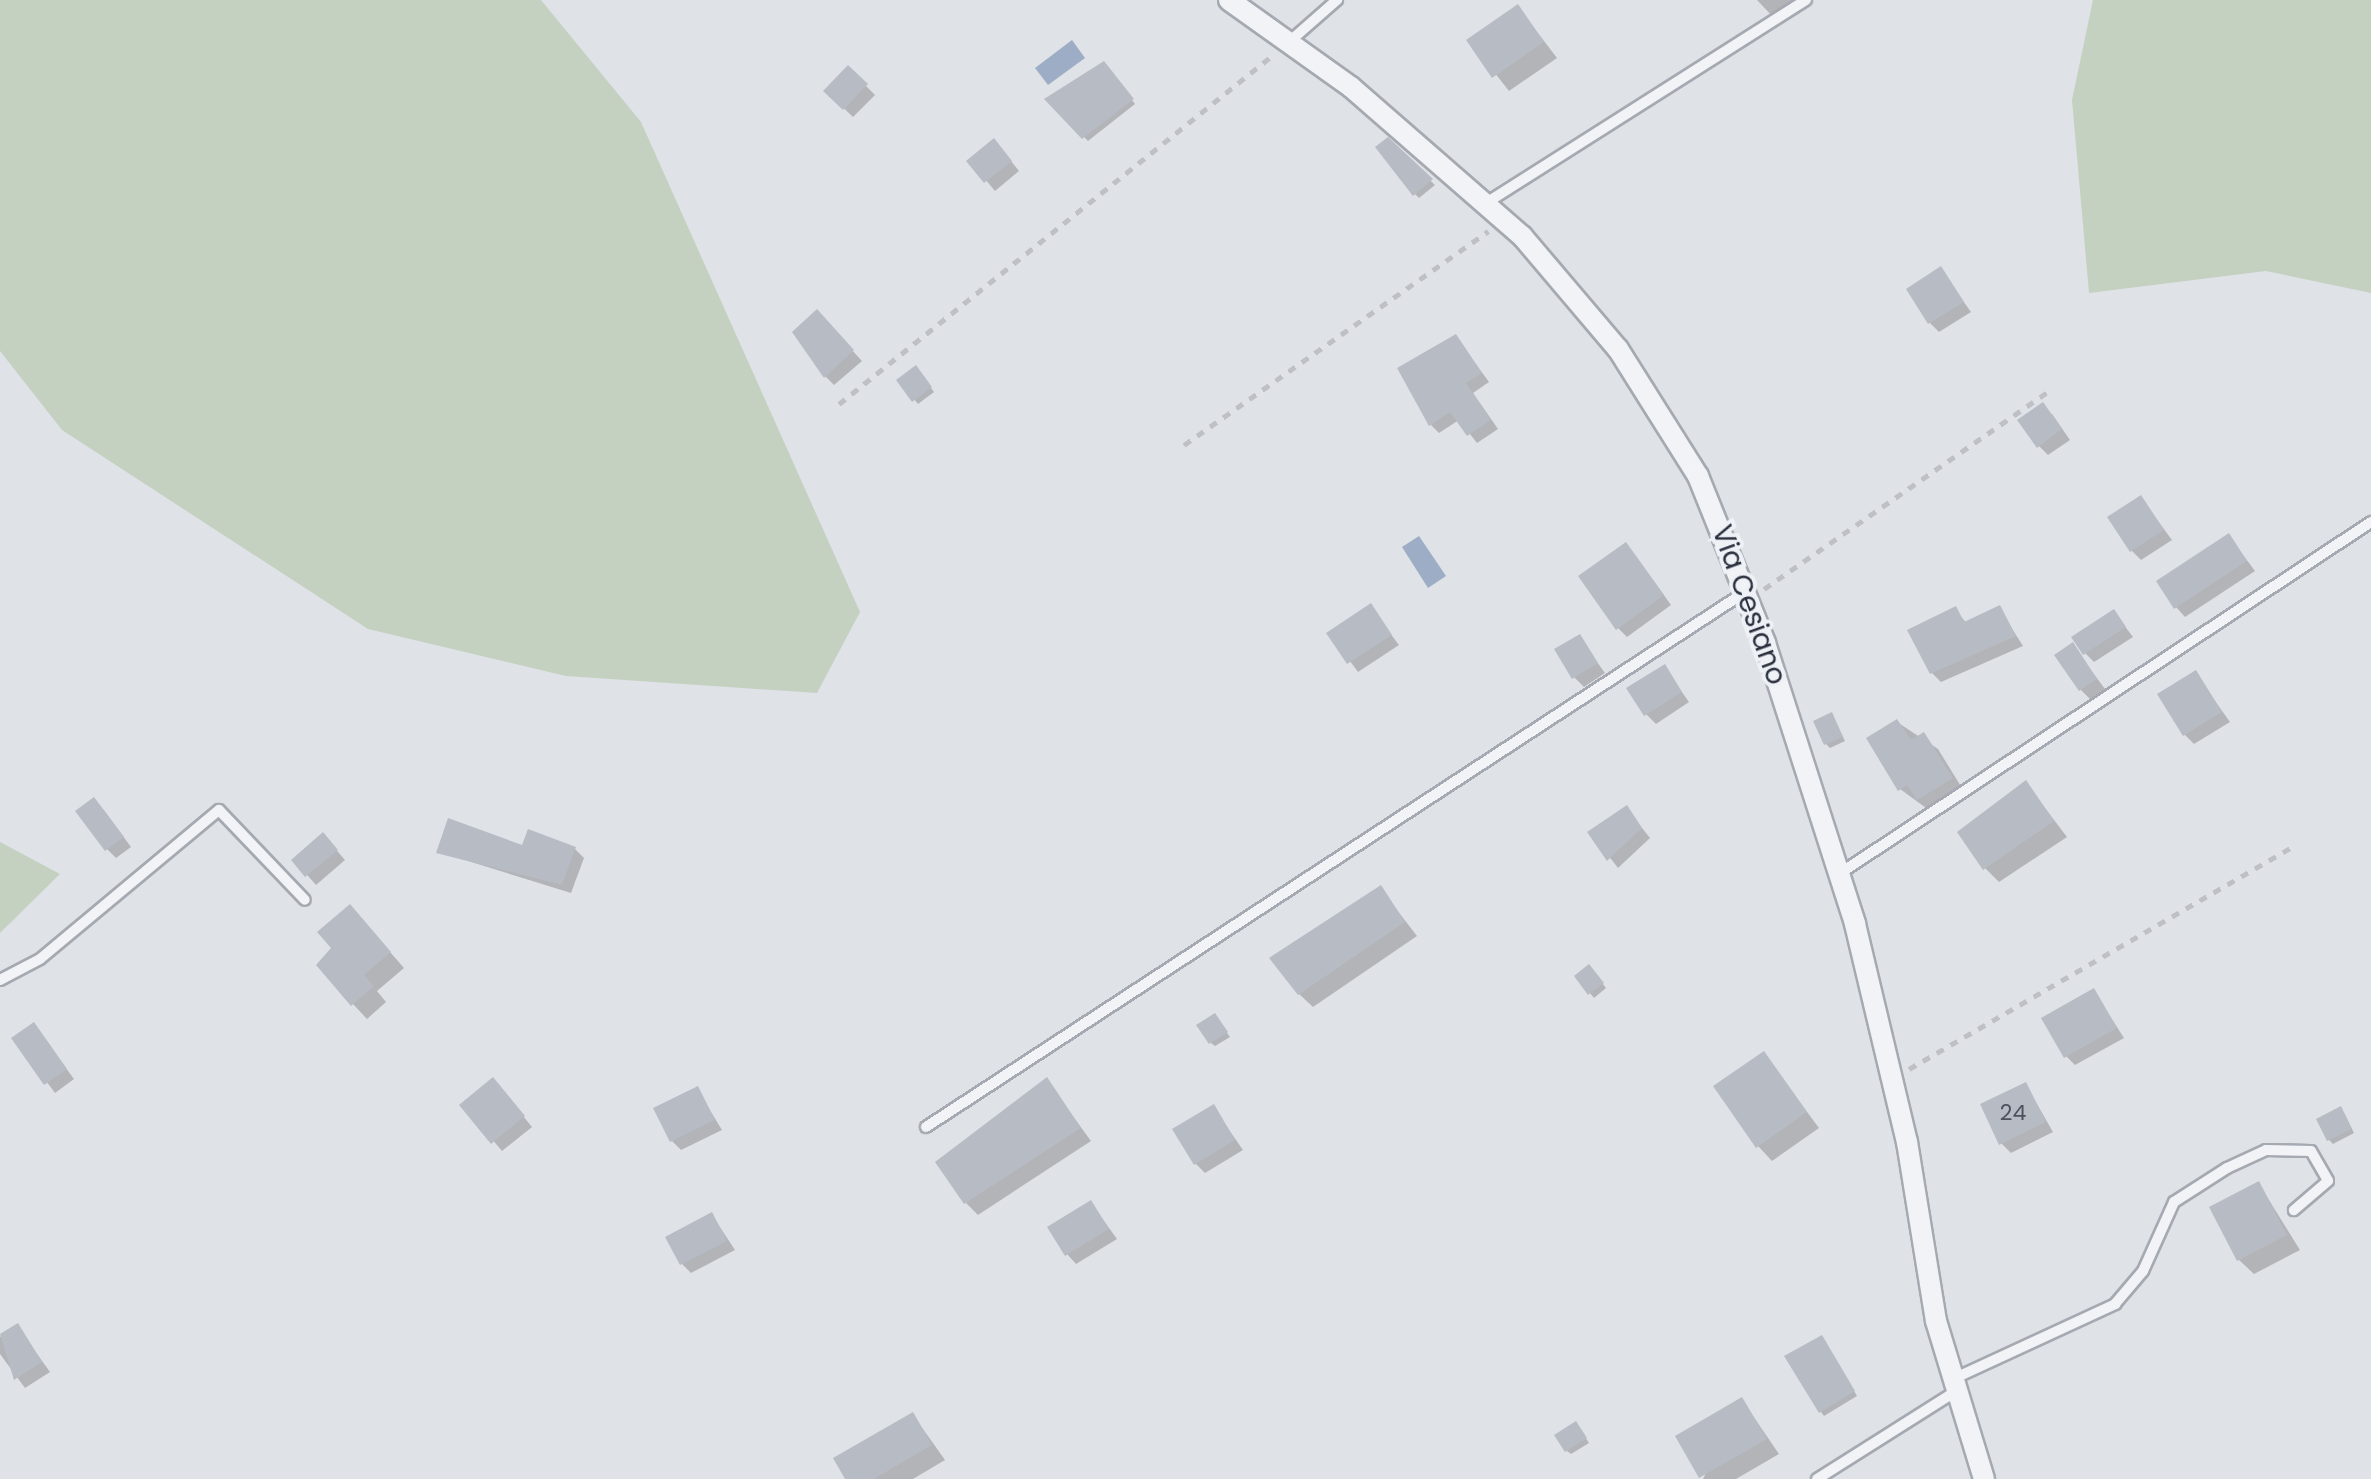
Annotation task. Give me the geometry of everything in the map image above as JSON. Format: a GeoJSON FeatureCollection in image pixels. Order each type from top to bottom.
{"type":"FeatureCollection","features":[{"type":"Feature","properties":{"kind":"street","name":"Via Cesiano"},"geometry":{"type":"LineString","coordinates":[[1229,0],[1289,42],[1504,219],[1579,297],[1660,410],[1747,596],[1839,874],[1893,1078],[1954,1385],[1984,1479]]}},
{"type":"Feature","properties":{"kind":"lane"},"geometry":{"type":"LineString","coordinates":[[1289,42],[1337,0]]}},
{"type":"Feature","properties":{"kind":"lane"},"geometry":{"type":"LineString","coordinates":[[1486,203],[1806,0]]}},
{"type":"Feature","properties":{"kind":"lane"},"geometry":{"type":"LineString","coordinates":[[1839,874],[2371,522]]}},
{"type":"Feature","properties":{"kind":"lane"},"geometry":{"type":"LineString","coordinates":[[926,1127],[1747,596]]}},
{"type":"Feature","properties":{"kind":"lane"},"geometry":{"type":"LineString","coordinates":[[0,980],[40,959],[219,810],[305,900]]}},
{"type":"Feature","properties":{"kind":"lane"},"geometry":{"type":"LineString","coordinates":[[1818,1479],[1954,1385],[2115,1304],[2143,1271],[2174,1202],[2227,1168],[2266,1150],[2311,1151],[2328,1181],[2294,1210]]}},
{"type":"Feature","properties":{"kind":"path"},"geometry":{"type":"LineString","coordinates":[[838,404],[1289,42]]}},
{"type":"Feature","properties":{"kind":"path"},"geometry":{"type":"LineString","coordinates":[[1184,445],[1504,219]]}},
{"type":"Feature","properties":{"kind":"path"},"geometry":{"type":"LineString","coordinates":[[1747,596],[2049,390]]}},
{"type":"Feature","properties":{"kind":"path"},"geometry":{"type":"LineString","coordinates":[[1893,1078],[2296,846]]}},
{"type":"Feature","properties":{"kind":"green space"},"geometry":{"type":"Polygon","coordinates":[[[0,0],[541,0],[641,122],[860,612],[817,693],[566,676],[368,629],[62,430],[0,351],[0,0]]]}},
{"type":"Feature","properties":{"kind":"green space"},"geometry":{"type":"Polygon","coordinates":[[[2093,0],[2371,0],[2371,293],[2266,271],[2089,293],[2072,100],[2093,0]]]}},
{"type":"Feature","properties":{"kind":"green space"},"geometry":{"type":"Polygon","coordinates":[[[0,842],[60,874],[0,933],[0,842]]]}},
{"type":"Feature","properties":{"kind":"water"},"geometry":{"type":"Polygon","coordinates":[[[1072,40],[1085,58],[1048,85],[1035,68],[1072,40]]]}},
{"type":"Feature","properties":{"kind":"water"},"geometry":{"type":"Polygon","coordinates":[[[1419,536],[1446,576],[1428,588],[1402,547],[1419,536]]]}},
{"type":"Feature","properties":{"kind":"building"},"geometry":{"type":"Polygon","coordinates":[[[1518,4],[1544,42],[1492,78],[1466,40],[1518,4]]]}},
{"type":"Feature","properties":{"kind":"building"},"geometry":{"type":"Polygon","coordinates":[[[1104,61],[1134,99],[1082,139],[1044,99],[1104,61]]]}},
{"type":"Feature","properties":{"kind":"building"},"geometry":{"type":"Polygon","coordinates":[[[848,65],[868,84],[843,110],[823,91],[848,65]]]}},
{"type":"Feature","properties":{"kind":"building"},"geometry":{"type":"Polygon","coordinates":[[[1388,137],[1433,179],[1413,196],[1375,147],[1388,137]]]}},
{"type":"Feature","properties":{"kind":"building"},"geometry":{"type":"Polygon","coordinates":[[[994,138],[1012,161],[984,183],[966,161],[994,138]]]}},
{"type":"Feature","properties":{"kind":"building"},"geometry":{"type":"Polygon","coordinates":[[[1941,266],[1964,302],[1928,324],[1906,289],[1941,266]]]}},
{"type":"Feature","properties":{"kind":"building"},"geometry":{"type":"Polygon","coordinates":[[[817,309],[854,350],[824,378],[792,332],[817,309]]]}},
{"type":"Feature","properties":{"kind":"building"},"geometry":{"type":"Polygon","coordinates":[[[1456,334],[1482,373],[1466,383],[1491,420],[1467,436],[1450,412],[1429,426],[1397,368],[1456,334]]]}},
{"type":"Feature","properties":{"kind":"building"},"geometry":{"type":"Polygon","coordinates":[[[916,365],[932,387],[912,402],[896,380],[916,365]]]}},
{"type":"Feature","properties":{"kind":"building"},"geometry":{"type":"Polygon","coordinates":[[[2043,402],[2062,429],[2037,448],[2017,420],[2043,402]]]}},
{"type":"Feature","properties":{"kind":"building"},"geometry":{"type":"Polygon","coordinates":[[[2141,495],[2164,530],[2130,552],[2107,517],[2141,495]]]}},
{"type":"Feature","properties":{"kind":"building"},"geometry":{"type":"Polygon","coordinates":[[[2229,533],[2247,561],[2174,609],[2156,581],[2229,533]]]}},
{"type":"Feature","properties":{"kind":"building"},"geometry":{"type":"Polygon","coordinates":[[[1626,542],[1664,595],[1616,630],[1578,576],[1626,542]]]}},
{"type":"Feature","properties":{"kind":"building"},"geometry":{"type":"Polygon","coordinates":[[[1371,603],[1392,635],[1347,664],[1326,633],[1371,603]]]}},
{"type":"Feature","properties":{"kind":"building"},"geometry":{"type":"Polygon","coordinates":[[[2000,605],[2016,636],[1930,674],[1907,630],[1956,606],[1964,622],[2000,605]]]}},
{"type":"Feature","properties":{"kind":"building"},"geometry":{"type":"Polygon","coordinates":[[[2114,609],[2126,627],[2083,655],[2071,637],[2114,609]]]}},
{"type":"Feature","properties":{"kind":"building"},"geometry":{"type":"Polygon","coordinates":[[[1580,634],[1598,663],[1572,679],[1554,649],[1580,634]]]}},
{"type":"Feature","properties":{"kind":"building"},"geometry":{"type":"Polygon","coordinates":[[[2073,642],[2097,679],[2079,691],[2054,655],[2073,642]]]}},
{"type":"Feature","properties":{"kind":"building"},"geometry":{"type":"Polygon","coordinates":[[[1665,664],[1682,692],[1644,716],[1626,688],[1665,664]]]}},
{"type":"Feature","properties":{"kind":"building"},"geometry":{"type":"Polygon","coordinates":[[[2196,670],[2222,712],[2183,736],[2157,694],[2196,670]]]}},
{"type":"Feature","properties":{"kind":"building"},"geometry":{"type":"Polygon","coordinates":[[[1832,712],[1843,737],[1824,745],[1813,721],[1832,712]]]}},
{"type":"Feature","properties":{"kind":"building"},"geometry":{"type":"Polygon","coordinates":[[[1897,719],[1911,740],[1924,732],[1953,778],[1917,800],[1907,785],[1898,791],[1866,738],[1897,719]]]}},
{"type":"Feature","properties":{"kind":"building"},"geometry":{"type":"Polygon","coordinates":[[[2026,780],[2054,821],[1983,870],[1957,832],[2026,780]]]}},
{"type":"Feature","properties":{"kind":"building"},"geometry":{"type":"Polygon","coordinates":[[[94,797],[124,837],[105,851],[75,811],[94,797]]]}},
{"type":"Feature","properties":{"kind":"building"},"geometry":{"type":"Polygon","coordinates":[[[1627,805],[1642,828],[1607,861],[1587,832],[1627,805]]]}},
{"type":"Feature","properties":{"kind":"building"},"geometry":{"type":"Polygon","coordinates":[[[448,818],[522,845],[528,829],[576,847],[562,885],[436,853],[448,818]]]}},
{"type":"Feature","properties":{"kind":"building"},"geometry":{"type":"Polygon","coordinates":[[[323,832],[338,850],[305,877],[291,860],[323,832]]]}},
{"type":"Feature","properties":{"kind":"building"},"geometry":{"type":"Polygon","coordinates":[[[1381,885],[1405,922],[1298,995],[1269,958],[1381,885]]]}},
{"type":"Feature","properties":{"kind":"building"},"geometry":{"type":"Polygon","coordinates":[[[350,904],[391,952],[364,975],[374,986],[351,1006],[316,965],[331,948],[317,932],[350,904]]]}},
{"type":"Feature","properties":{"kind":"building"},"geometry":{"type":"Polygon","coordinates":[[[1589,964],[1604,983],[1588,995],[1574,976],[1589,964]]]}},
{"type":"Feature","properties":{"kind":"building"},"geometry":{"type":"Polygon","coordinates":[[[2094,988],[2117,1028],[2064,1058],[2041,1018],[2094,988]]]}},
{"type":"Feature","properties":{"kind":"building"},"geometry":{"type":"Polygon","coordinates":[[[1215,1013],[1228,1032],[1209,1044],[1196,1025],[1215,1013]]]}},
{"type":"Feature","properties":{"kind":"building"},"geometry":{"type":"Polygon","coordinates":[[[34,1022],[67,1069],[44,1085],[11,1038],[34,1022]]]}},
{"type":"Feature","properties":{"kind":"building"},"geometry":{"type":"Polygon","coordinates":[[[1764,1051],[1807,1112],[1756,1148],[1713,1086],[1764,1051]]]}},
{"type":"Feature","properties":{"kind":"building"},"geometry":{"type":"Polygon","coordinates":[[[493,1077],[525,1116],[491,1144],[459,1105],[493,1077]]]}},
{"type":"Feature","properties":{"kind":"building"},"geometry":{"type":"Polygon","coordinates":[[[1047,1077],[1081,1128],[964,1204],[935,1162],[1047,1077]]]}},
{"type":"Feature","properties":{"kind":"building"},"geometry":{"type":"Polygon","coordinates":[[[2026,1082],[2046,1122],[1999,1145],[1980,1104],[2026,1082]]]}},
{"type":"Feature","properties":{"kind":"building"},"geometry":{"type":"Polygon","coordinates":[[[698,1086],[715,1120],[670,1142],[653,1108],[698,1086]]]}},
{"type":"Feature","properties":{"kind":"building"},"geometry":{"type":"Polygon","coordinates":[[[1214,1104],[1235,1140],[1194,1165],[1172,1129],[1214,1104]]]}},
{"type":"Feature","properties":{"kind":"building"},"geometry":{"type":"Polygon","coordinates":[[[2341,1106],[2352,1129],[2327,1141],[2316,1119],[2341,1106]]]}},
{"type":"Feature","properties":{"kind":"building"},"geometry":{"type":"Polygon","coordinates":[[[2259,1181],[2287,1235],[2237,1261],[2209,1207],[2259,1181]]]}},
{"type":"Feature","properties":{"kind":"building"},"geometry":{"type":"Polygon","coordinates":[[[1091,1200],[1109,1229],[1065,1256],[1047,1227],[1091,1200]]]}},
{"type":"Feature","properties":{"kind":"building"},"geometry":{"type":"Polygon","coordinates":[[[712,1212],[727,1241],[680,1265],[665,1237],[712,1212]]]}},
{"type":"Feature","properties":{"kind":"building"},"geometry":{"type":"Polygon","coordinates":[[[18,1323],[42,1362],[14,1380],[0,1334],[18,1323]]]}},
{"type":"Feature","properties":{"kind":"building"},"geometry":{"type":"Polygon","coordinates":[[[1822,1335],[1855,1391],[1819,1413],[1784,1356],[1822,1335]]]}},
{"type":"Feature","properties":{"kind":"building"},"geometry":{"type":"Polygon","coordinates":[[[1742,1397],[1767,1439],[1699,1478],[1675,1436],[1742,1397]]]}},
{"type":"Feature","properties":{"kind":"building"},"geometry":{"type":"Polygon","coordinates":[[[913,1412],[932,1445],[874,1479],[845,1479],[833,1458],[913,1412]]]}},
{"type":"Feature","properties":{"kind":"building"},"geometry":{"type":"Polygon","coordinates":[[[1576,1421],[1587,1438],[1565,1452],[1554,1435],[1576,1421]]]}}]}
